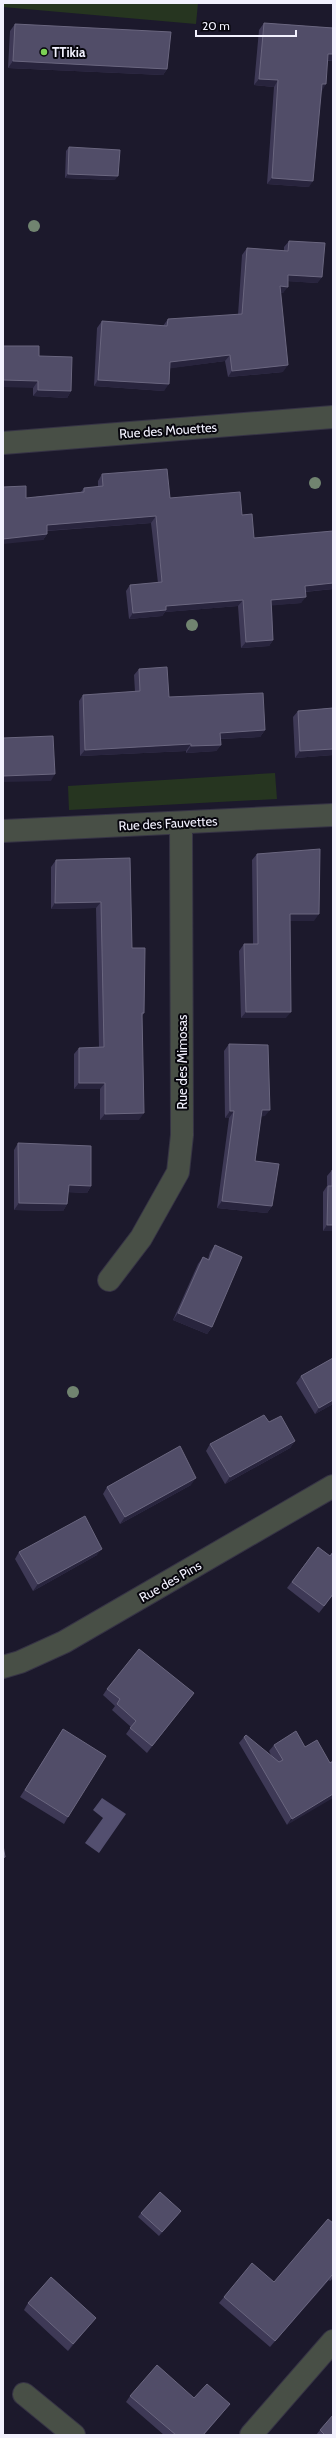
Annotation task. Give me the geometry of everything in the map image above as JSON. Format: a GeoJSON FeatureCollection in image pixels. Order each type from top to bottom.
{"type":"FeatureCollection","features":[{"type":"Feature","properties":{"kind":"street","name":"Rue des Mouettes"},"geometry":{"type":"LineString","coordinates":[[3,443],[333,417]]}},
{"type":"Feature","properties":{"kind":"street","name":"Rue des Fauvettes"},"geometry":{"type":"LineString","coordinates":[[3,831],[333,815]]}},
{"type":"Feature","properties":{"kind":"street","name":"Rue des Mimosas"},"geometry":{"type":"LineString","coordinates":[[109,1280],[141,1238],[178,1172],[182,1135],[181,823]]}},
{"type":"Feature","properties":{"kind":"street","name":"Rue des Pins"},"geometry":{"type":"LineString","coordinates":[[3,1667],[20,1662],[64,1642],[333,1486]]}},
{"type":"Feature","properties":{"kind":"street"},"geometry":{"type":"LineString","coordinates":[[251,2435],[333,2341]]}},
{"type":"Feature","properties":{"kind":"street"},"geometry":{"type":"LineString","coordinates":[[24,2394],[74,2435]]}},
{"type":"Feature","properties":{"kind":"green space"},"geometry":{"type":"Polygon","coordinates":[[[3,3],[198,3],[196,24],[3,7],[3,3]]]}},
{"type":"Feature","properties":{"kind":"green space"},"geometry":{"type":"Polygon","coordinates":[[[275,773],[277,799],[69,810],[68,786],[275,773]]]}},
{"type":"Feature","properties":{"kind":"shaded area"},"geometry":{"type":"Polygon","coordinates":[[[102,1798],[126,1814],[99,1853],[85,1843],[103,1818],[93,1810],[102,1798]]]}},
{"type":"Feature","properties":{"kind":"building"},"geometry":{"type":"Polygon","coordinates":[[[264,23],[333,28],[333,54],[328,54],[326,84],[322,84],[313,181],[272,178],[278,80],[259,79],[264,23]]]}},
{"type":"Feature","properties":{"kind":"building"},"geometry":{"type":"Polygon","coordinates":[[[15,24],[171,32],[167,69],[13,61],[15,24]]]}},
{"type":"Feature","properties":{"kind":"building"},"geometry":{"type":"Polygon","coordinates":[[[69,147],[120,150],[118,176],[68,174],[69,147]]]}},
{"type":"Feature","properties":{"kind":"building"},"geometry":{"type":"Polygon","coordinates":[[[289,241],[325,243],[322,277],[288,275],[288,287],[280,286],[288,365],[232,371],[230,355],[170,362],[169,384],[98,380],[102,321],[167,326],[168,319],[242,314],[247,248],[288,251],[289,241]]]}},
{"type":"Feature","properties":{"kind":"building"},"geometry":{"type":"Polygon","coordinates":[[[3,346],[39,346],[39,356],[72,357],[71,391],[38,390],[38,381],[3,380],[3,346]]]}},
{"type":"Feature","properties":{"kind":"building"},"geometry":{"type":"Polygon","coordinates":[[[167,469],[170,498],[240,492],[242,515],[252,514],[254,538],[333,531],[333,583],[305,586],[306,597],[271,600],[273,640],[246,642],[243,600],[166,606],[166,610],[133,613],[130,585],[162,582],[156,516],[47,525],[47,534],[3,539],[3,487],[26,486],[26,498],[84,492],[84,488],[103,486],[102,474],[167,469]]]}},
{"type":"Feature","properties":{"kind":"building"},"geometry":{"type":"Polygon","coordinates":[[[167,667],[169,697],[263,693],[265,730],[220,733],[221,745],[191,746],[191,744],[85,750],[83,695],[140,691],[139,669],[167,667]]]}},
{"type":"Feature","properties":{"kind":"building"},"geometry":{"type":"Polygon","coordinates":[[[333,708],[333,749],[300,751],[298,711],[333,708]]]}},
{"type":"Feature","properties":{"kind":"building"},"geometry":{"type":"Polygon","coordinates":[[[53,736],[55,774],[3,776],[3,738],[53,736]]]}},
{"type":"Feature","properties":{"kind":"building"},"geometry":{"type":"Polygon","coordinates":[[[320,849],[319,914],[290,914],[291,1012],[246,1012],[244,944],[258,944],[257,854],[320,849]]]}},
{"type":"Feature","properties":{"kind":"building"},"geometry":{"type":"Polygon","coordinates":[[[130,858],[132,948],[145,948],[144,1013],[142,1013],[144,1113],[105,1114],[105,1083],[79,1083],[79,1048],[104,1047],[101,902],[55,903],[56,860],[130,858]]]}},
{"type":"Feature","properties":{"kind":"building"},"geometry":{"type":"Polygon","coordinates":[[[229,1044],[268,1045],[270,1110],[262,1110],[255,1161],[279,1164],[272,1206],[222,1201],[234,1111],[230,1111],[229,1044]]]}},
{"type":"Feature","properties":{"kind":"building"},"geometry":{"type":"Polygon","coordinates":[[[18,1143],[91,1146],[91,1186],[69,1185],[67,1204],[19,1203],[18,1143]]]}},
{"type":"Feature","properties":{"kind":"building"},"geometry":{"type":"Polygon","coordinates":[[[332,1170],[333,1225],[327,1225],[328,1186],[332,1186],[332,1170]]]}},
{"type":"Feature","properties":{"kind":"building"},"geometry":{"type":"Polygon","coordinates":[[[215,1245],[242,1257],[212,1327],[178,1313],[203,1257],[209,1260],[215,1245]]]}},
{"type":"Feature","properties":{"kind":"building"},"geometry":{"type":"Polygon","coordinates":[[[333,1358],[333,1400],[319,1408],[301,1376],[333,1358]]]}},
{"type":"Feature","properties":{"kind":"building"},"geometry":{"type":"Polygon","coordinates":[[[264,1415],[269,1422],[281,1416],[295,1441],[230,1477],[210,1444],[264,1415]]]}},
{"type":"Feature","properties":{"kind":"building"},"geometry":{"type":"Polygon","coordinates":[[[180,1446],[196,1478],[125,1517],[107,1487],[180,1446]]]}},
{"type":"Feature","properties":{"kind":"building"},"geometry":{"type":"Polygon","coordinates":[[[85,1516],[102,1549],[38,1584],[19,1552],[85,1516]]]}},
{"type":"Feature","properties":{"kind":"building"},"geometry":{"type":"Polygon","coordinates":[[[318,1547],[330,1556],[333,1552],[333,1594],[324,1606],[292,1582],[318,1547]]]}},
{"type":"Feature","properties":{"kind":"building"},"geometry":{"type":"Polygon","coordinates":[[[139,1649],[194,1693],[152,1746],[130,1728],[136,1721],[117,1704],[120,1699],[107,1689],[139,1649]]]}},
{"type":"Feature","properties":{"kind":"building"},"geometry":{"type":"Polygon","coordinates":[[[63,1729],[106,1756],[68,1817],[25,1790],[63,1729]]]}},
{"type":"Feature","properties":{"kind":"building"},"geometry":{"type":"Polygon","coordinates":[[[296,1731],[305,1747],[317,1740],[330,1763],[333,1761],[333,1794],[292,1819],[244,1737],[246,1735],[279,1762],[283,1760],[274,1745],[296,1731]]]}},
{"type":"Feature","properties":{"kind":"building"},"geometry":{"type":"Polygon","coordinates":[[[3,1845],[5,1857],[3,1858],[3,1845]]]}},
{"type":"Feature","properties":{"kind":"building"},"geometry":{"type":"Polygon","coordinates":[[[160,2192],[181,2211],[162,2232],[141,2213],[160,2192]]]}},
{"type":"Feature","properties":{"kind":"building"},"geometry":{"type":"Polygon","coordinates":[[[328,2219],[333,2223],[333,2274],[275,2341],[224,2297],[252,2263],[274,2282],[328,2219]]]}},
{"type":"Feature","properties":{"kind":"building"},"geometry":{"type":"Polygon","coordinates":[[[51,2277],[96,2318],[73,2344],[28,2303],[51,2277]]]}},
{"type":"Feature","properties":{"kind":"building"},"geometry":{"type":"Polygon","coordinates":[[[157,2365],[194,2398],[207,2384],[230,2404],[203,2435],[176,2435],[130,2396],[157,2365]]]}},
{"type":"Feature","properties":{"kind":"building"},"geometry":{"type":"Polygon","coordinates":[[[333,2415],[333,2435],[325,2435],[320,2430],[333,2415]]]}},
{"type":"Feature","properties":{"kind":"place","name":"TTikia"},"geometry":{"type":"Point","coordinates":[44,52]}}]}
